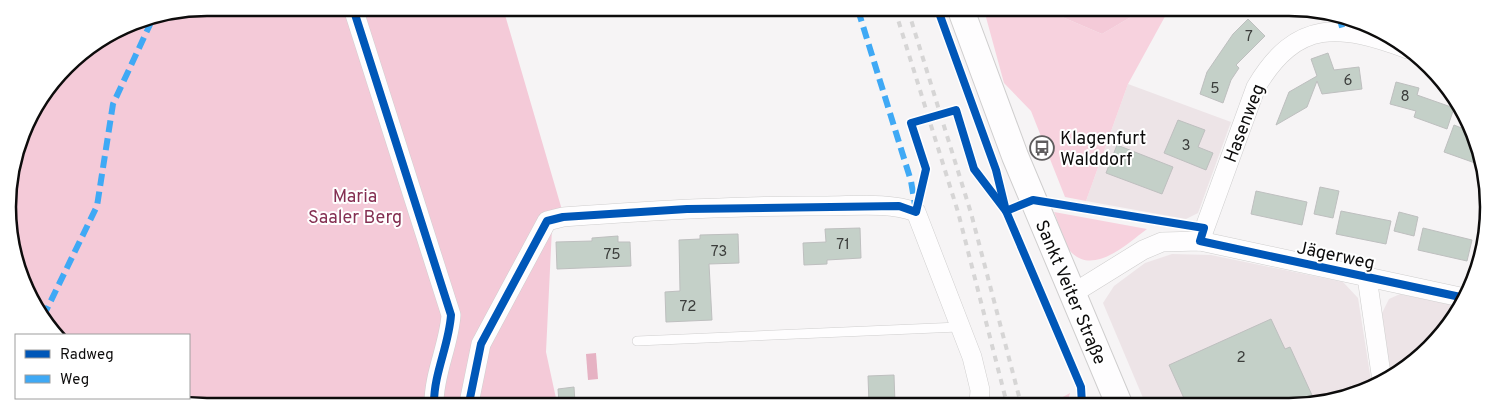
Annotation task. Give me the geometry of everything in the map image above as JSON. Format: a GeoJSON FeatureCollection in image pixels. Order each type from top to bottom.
{"type":"FeatureCollection","features":[{"type":"Feature","properties":{"kind":"main road","name":"Sankt Veiter Straße"},"geometry":{"type":"LineString","coordinates":[[964,16],[1015,156],[1115,398]]}},
{"type":"Feature","properties":{"kind":"street"},"geometry":{"type":"LineString","coordinates":[[355,16],[393,140],[421,218],[450,315],[450,330],[438,373],[435,398]]}},
{"type":"Feature","properties":{"kind":"street","name":"Hasenweg"},"geometry":{"type":"LineString","coordinates":[[1200,241],[1256,87],[1267,68],[1282,52],[1299,41],[1320,32],[1343,31],[1362,34],[1380,40]]}},
{"type":"Feature","properties":{"kind":"street"},"geometry":{"type":"LineString","coordinates":[[470,398],[481,344],[548,221],[563,217],[687,209],[899,206],[916,212],[972,357],[980,390],[979,398]]}},
{"type":"Feature","properties":{"kind":"street","name":"Jägerweg"},"geometry":{"type":"LineString","coordinates":[[1072,294],[1143,250],[1162,242],[1200,241],[1457,296]]}},
{"type":"Feature","properties":{"kind":"street"},"geometry":{"type":"LineString","coordinates":[[1367,278],[1381,374]]}},
{"type":"Feature","properties":{"kind":"lane"},"geometry":{"type":"LineString","coordinates":[[637,341],[960,327]]}},
{"type":"Feature","properties":{"kind":"shaded area"},"geometry":{"type":"Polygon","coordinates":[[[986,16],[1060,16],[1102,34],[1133,16],[1165,16],[1128,84],[1086,201],[1065,197],[1031,111],[1004,83],[986,16]]]}},
{"type":"Feature","properties":{"kind":"shaded area"},"geometry":{"type":"Polygon","coordinates":[[[1128,84],[1231,122],[1198,213],[1186,219],[1086,201],[1128,84]]]}},
{"type":"Feature","properties":{"kind":"shaded area"},"geometry":{"type":"Polygon","coordinates":[[[1054,212],[1147,229],[1110,255],[1089,260],[1079,258],[1070,251],[1063,238],[1054,212]]]}},
{"type":"Feature","properties":{"kind":"shaded area"},"geometry":{"type":"Polygon","coordinates":[[[1172,254],[1211,255],[1343,282],[1358,298],[1371,379],[1350,388],[1314,396],[1289,398],[1143,398],[1103,303],[1114,286],[1145,263],[1172,254]]]}},
{"type":"Feature","properties":{"kind":"shaded area"},"geometry":{"type":"Polygon","coordinates":[[[1400,294],[1452,305],[1424,342],[1390,369],[1382,313],[1389,299],[1400,294]]]}},
{"type":"Feature","properties":{"kind":"shaded area"},"geometry":{"type":"Polygon","coordinates":[[[596,353],[598,379],[588,380],[586,354],[596,353]]]}},
{"type":"Feature","properties":{"kind":"shaded area"},"geometry":{"type":"Polygon","coordinates":[[[1070,393],[1069,398],[1061,398],[1070,393]]]}},
{"type":"Feature","properties":{"kind":"green space","name":"Maria Saaler Berg"},"geometry":{"type":"Polygon","coordinates":[[[207,16],[505,16],[562,210],[552,228],[546,352],[556,398],[190,397],[190,334],[65,334],[48,313],[26,268],[18,232],[16,207],[18,182],[26,146],[48,101],[72,72],[101,48],[146,26],[182,18],[207,16]]]}},
{"type":"Feature","properties":{"kind":"green space"},"geometry":{"type":"Polygon","coordinates":[[[1060,16],[1133,16],[1102,34],[1060,16]]]}},
{"type":"Feature","properties":{"kind":"building"},"geometry":{"type":"Polygon","coordinates":[[[1248,19],[1265,36],[1236,65],[1239,68],[1231,80],[1223,103],[1200,94],[1207,72],[1233,34],[1248,19]]]}},
{"type":"Feature","properties":{"kind":"building"},"geometry":{"type":"Polygon","coordinates":[[[1328,53],[1334,70],[1359,67],[1362,89],[1322,94],[1317,81],[1307,107],[1276,125],[1289,92],[1317,76],[1311,59],[1328,53]]]}},
{"type":"Feature","properties":{"kind":"building"},"geometry":{"type":"Polygon","coordinates":[[[1396,82],[1419,88],[1417,95],[1451,107],[1453,110],[1447,129],[1414,117],[1416,111],[1390,104],[1396,82]]]}},
{"type":"Feature","properties":{"kind":"building"},"geometry":{"type":"Polygon","coordinates":[[[1178,120],[1205,130],[1198,147],[1213,153],[1206,170],[1164,153],[1178,120]]]}},
{"type":"Feature","properties":{"kind":"building"},"geometry":{"type":"Polygon","coordinates":[[[1454,125],[1462,128],[1474,163],[1444,152],[1454,125]]]}},
{"type":"Feature","properties":{"kind":"building"},"geometry":{"type":"Polygon","coordinates":[[[1117,145],[1173,167],[1162,194],[1106,173],[1117,145]]]}},
{"type":"Feature","properties":{"kind":"building"},"geometry":{"type":"Polygon","coordinates":[[[1320,187],[1339,191],[1333,218],[1314,214],[1320,187]]]}},
{"type":"Feature","properties":{"kind":"building"},"geometry":{"type":"Polygon","coordinates":[[[1256,191],[1307,202],[1302,225],[1251,214],[1256,191]]]}},
{"type":"Feature","properties":{"kind":"building"},"geometry":{"type":"Polygon","coordinates":[[[1341,211],[1391,221],[1386,244],[1336,234],[1341,211]]]}},
{"type":"Feature","properties":{"kind":"building"},"geometry":{"type":"Polygon","coordinates":[[[1399,212],[1418,217],[1414,236],[1394,231],[1399,212]]]}},
{"type":"Feature","properties":{"kind":"building"},"geometry":{"type":"Polygon","coordinates":[[[860,228],[861,258],[827,260],[827,264],[804,265],[803,243],[826,242],[825,229],[860,228]]]}},
{"type":"Feature","properties":{"kind":"building"},"geometry":{"type":"Polygon","coordinates":[[[1423,228],[1472,240],[1467,261],[1418,250],[1423,228]]]}},
{"type":"Feature","properties":{"kind":"building"},"geometry":{"type":"Polygon","coordinates":[[[738,234],[739,263],[709,264],[712,320],[666,322],[665,292],[680,291],[679,240],[700,239],[700,235],[738,234]]]}},
{"type":"Feature","properties":{"kind":"building"},"geometry":{"type":"Polygon","coordinates":[[[618,236],[618,242],[630,242],[631,266],[557,269],[556,242],[592,241],[592,238],[618,236]]]}},
{"type":"Feature","properties":{"kind":"building"},"geometry":{"type":"Polygon","coordinates":[[[1271,319],[1285,349],[1290,347],[1312,396],[1289,398],[1184,398],[1169,365],[1271,319]]]}},
{"type":"Feature","properties":{"kind":"building"},"geometry":{"type":"Polygon","coordinates":[[[894,375],[895,398],[869,398],[868,376],[894,375]]]}},
{"type":"Feature","properties":{"kind":"building"},"geometry":{"type":"Polygon","coordinates":[[[574,387],[575,398],[559,398],[558,389],[574,387]]]}},
{"type":"Feature","properties":{"kind":"railway"},"geometry":{"type":"LineString","coordinates":[[897,16],[958,212],[1005,398]]}},
{"type":"Feature","properties":{"kind":"railway"},"geometry":{"type":"LineString","coordinates":[[910,16],[971,213],[1019,398]]}},
{"type":"Feature","properties":{"kind":"marked path"},"geometry":{"type":"LineString","coordinates":[[860,16],[911,181],[915,205]]}},
{"type":"Feature","properties":{"kind":"marked path"},"geometry":{"type":"LineString","coordinates":[[1341,24],[1343,31]]}},
{"type":"Feature","properties":{"kind":"marked path"},"geometry":{"type":"LineString","coordinates":[[46,310],[97,206],[113,104],[150,25]]}},
{"type":"Feature","properties":{"kind":"cycle path"},"geometry":{"type":"LineString","coordinates":[[356,16],[451,315],[448,337],[436,381],[434,398]]}},
{"type":"Feature","properties":{"kind":"cycle path"},"geometry":{"type":"LineString","coordinates":[[940,16],[996,170],[1006,211],[1081,387],[1082,398]]}},
{"type":"Feature","properties":{"kind":"cycle path"},"geometry":{"type":"LineString","coordinates":[[470,398],[481,344],[547,221],[563,217],[687,209],[899,206],[916,212],[926,169],[911,123],[956,110],[974,169],[1006,211],[1033,200],[1204,228],[1200,241],[1457,296]]}},
{"type":"Feature","properties":{"kind":"place","name":"Klagenfurt Walddorf"},"geometry":{"type":"Point","coordinates":[1042,148]}}]}
